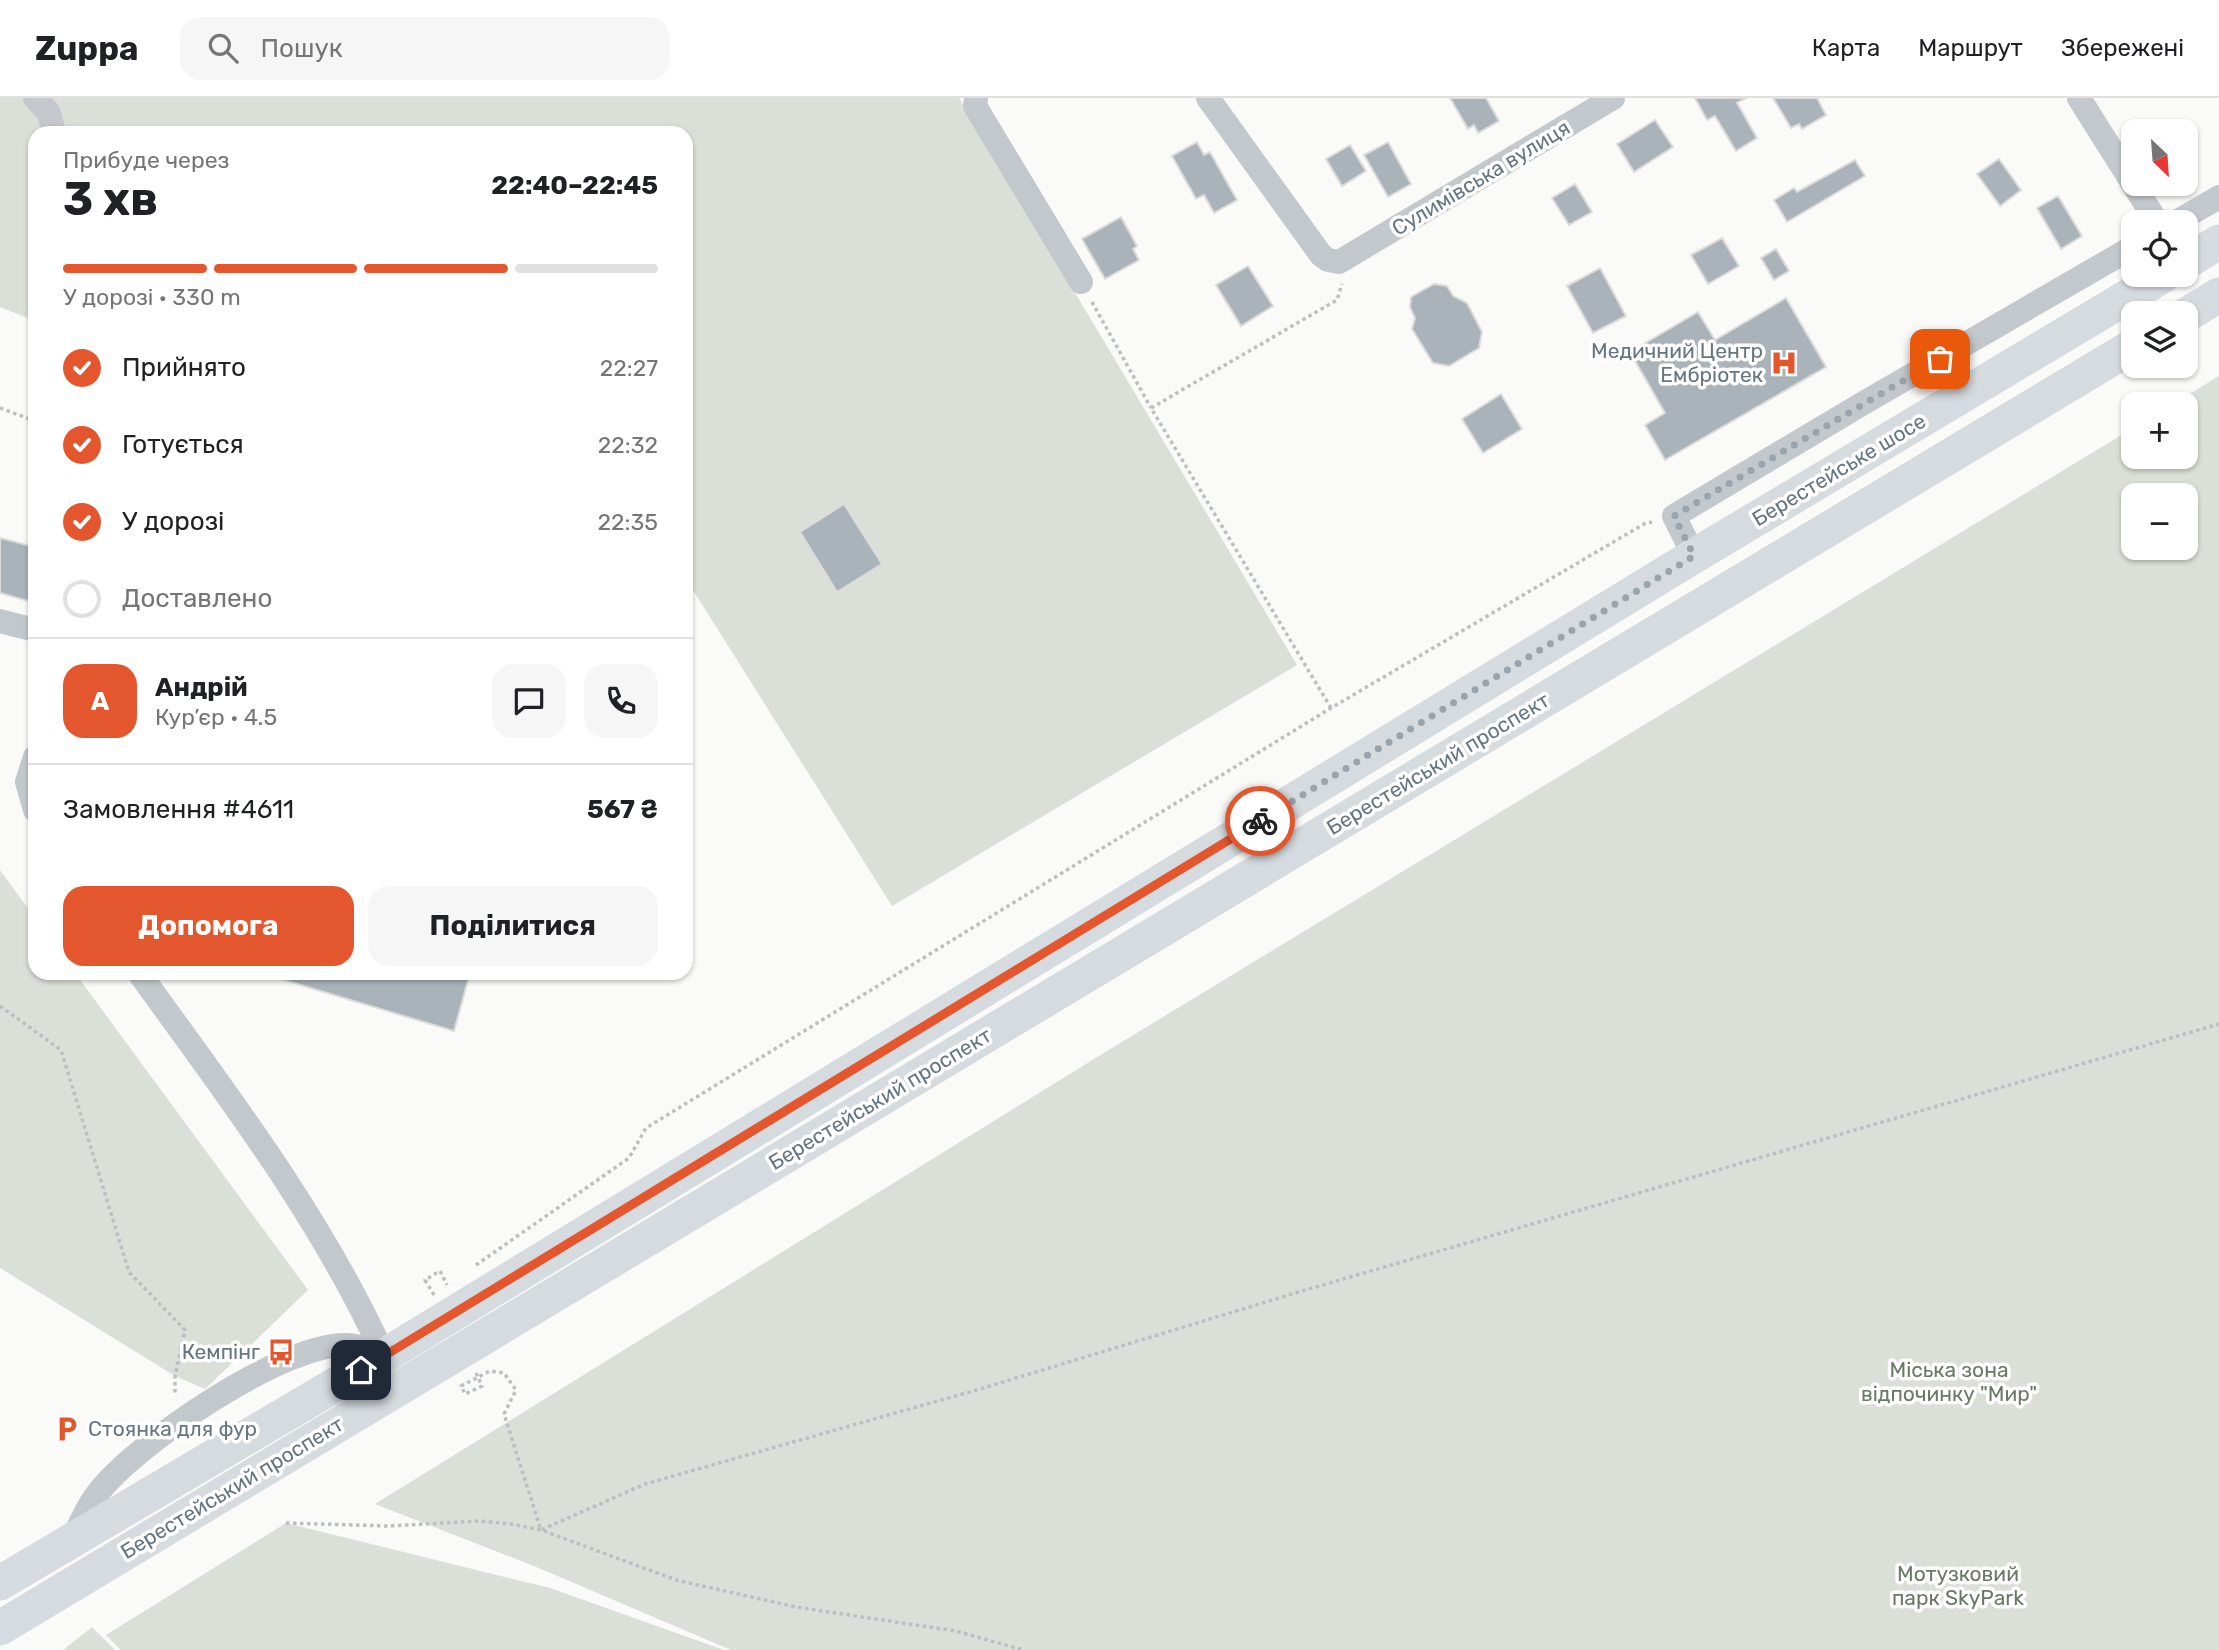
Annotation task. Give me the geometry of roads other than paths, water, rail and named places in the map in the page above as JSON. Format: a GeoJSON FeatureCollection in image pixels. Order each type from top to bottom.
{"type":"FeatureCollection","features":[{"type":"Feature","properties":{"kind":"highway"},"geometry":{"type":"LineString","coordinates":[[2198,255],[2219,242]]}},
{"type":"Feature","properties":{"kind":"highway","name":"Берестейське шосе"},"geometry":{"type":"LineString","coordinates":[[1694,556],[2144,287]]}},
{"type":"Feature","properties":{"kind":"highway"},"geometry":{"type":"LineString","coordinates":[[2198,308],[2219,295]]}},
{"type":"Feature","properties":{"kind":"highway","name":"Берестейський проспект"},"geometry":{"type":"LineString","coordinates":[[0,1628],[2121,353]]}},
{"type":"Feature","properties":{"kind":"highway","name":"Берестейський проспект"},"geometry":{"type":"LineString","coordinates":[[0,1583],[384,1356],[1694,556]]}},
{"type":"Feature","properties":{"kind":"street"},"geometry":{"type":"LineString","coordinates":[[35,98],[49,113],[52,126]]}},
{"type":"Feature","properties":{"kind":"street"},"geometry":{"type":"LineString","coordinates":[[976,98],[975,106],[1081,282]]}},
{"type":"Feature","properties":{"kind":"street","name":"Сулимівська вулиця"},"geometry":{"type":"LineString","coordinates":[[1208,98],[1321,255],[1334,262],[1348,259],[1613,98]]}},
{"type":"Feature","properties":{"kind":"street"},"geometry":{"type":"LineString","coordinates":[[2079,98],[2149,210]]}},
{"type":"Feature","properties":{"kind":"street"},"geometry":{"type":"LineString","coordinates":[[2197,210],[2219,197]]}},
{"type":"Feature","properties":{"kind":"street"},"geometry":{"type":"LineString","coordinates":[[1694,556],[1674,516],[2121,254]]}},
{"type":"Feature","properties":{"kind":"street"},"geometry":{"type":"LineString","coordinates":[[0,621],[28,628]]}},
{"type":"Feature","properties":{"kind":"street"},"geometry":{"type":"LineString","coordinates":[[144,980],[251,1129],[332,1254],[384,1356]]}},
{"type":"Feature","properties":{"kind":"street"},"geometry":{"type":"LineString","coordinates":[[71,1541],[97,1493],[176,1423],[284,1359],[315,1348],[349,1345],[384,1356]]}},
{"type":"Feature","properties":{"kind":"place","name":"Медичний Центр Ембріотек"},"geometry":{"type":"Point","coordinates":[1784,363]}},
{"type":"Feature","properties":{"kind":"place","name":"Кемпінг"},"geometry":{"type":"Point","coordinates":[281,1352]}},
{"type":"Feature","properties":{"kind":"place","name":"Стоянка для фур"},"geometry":{"type":"Point","coordinates":[67,1429]}},
{"type":"Feature","properties":{"kind":"park label","name":"Міська зона відпочинку \"Мир\""},"geometry":{"type":"Point","coordinates":[1949,1382]}},
{"type":"Feature","properties":{"kind":"park label","name":"Мотузковий парк SkyPark"},"geometry":{"type":"Point","coordinates":[1958,1586]}}]}
